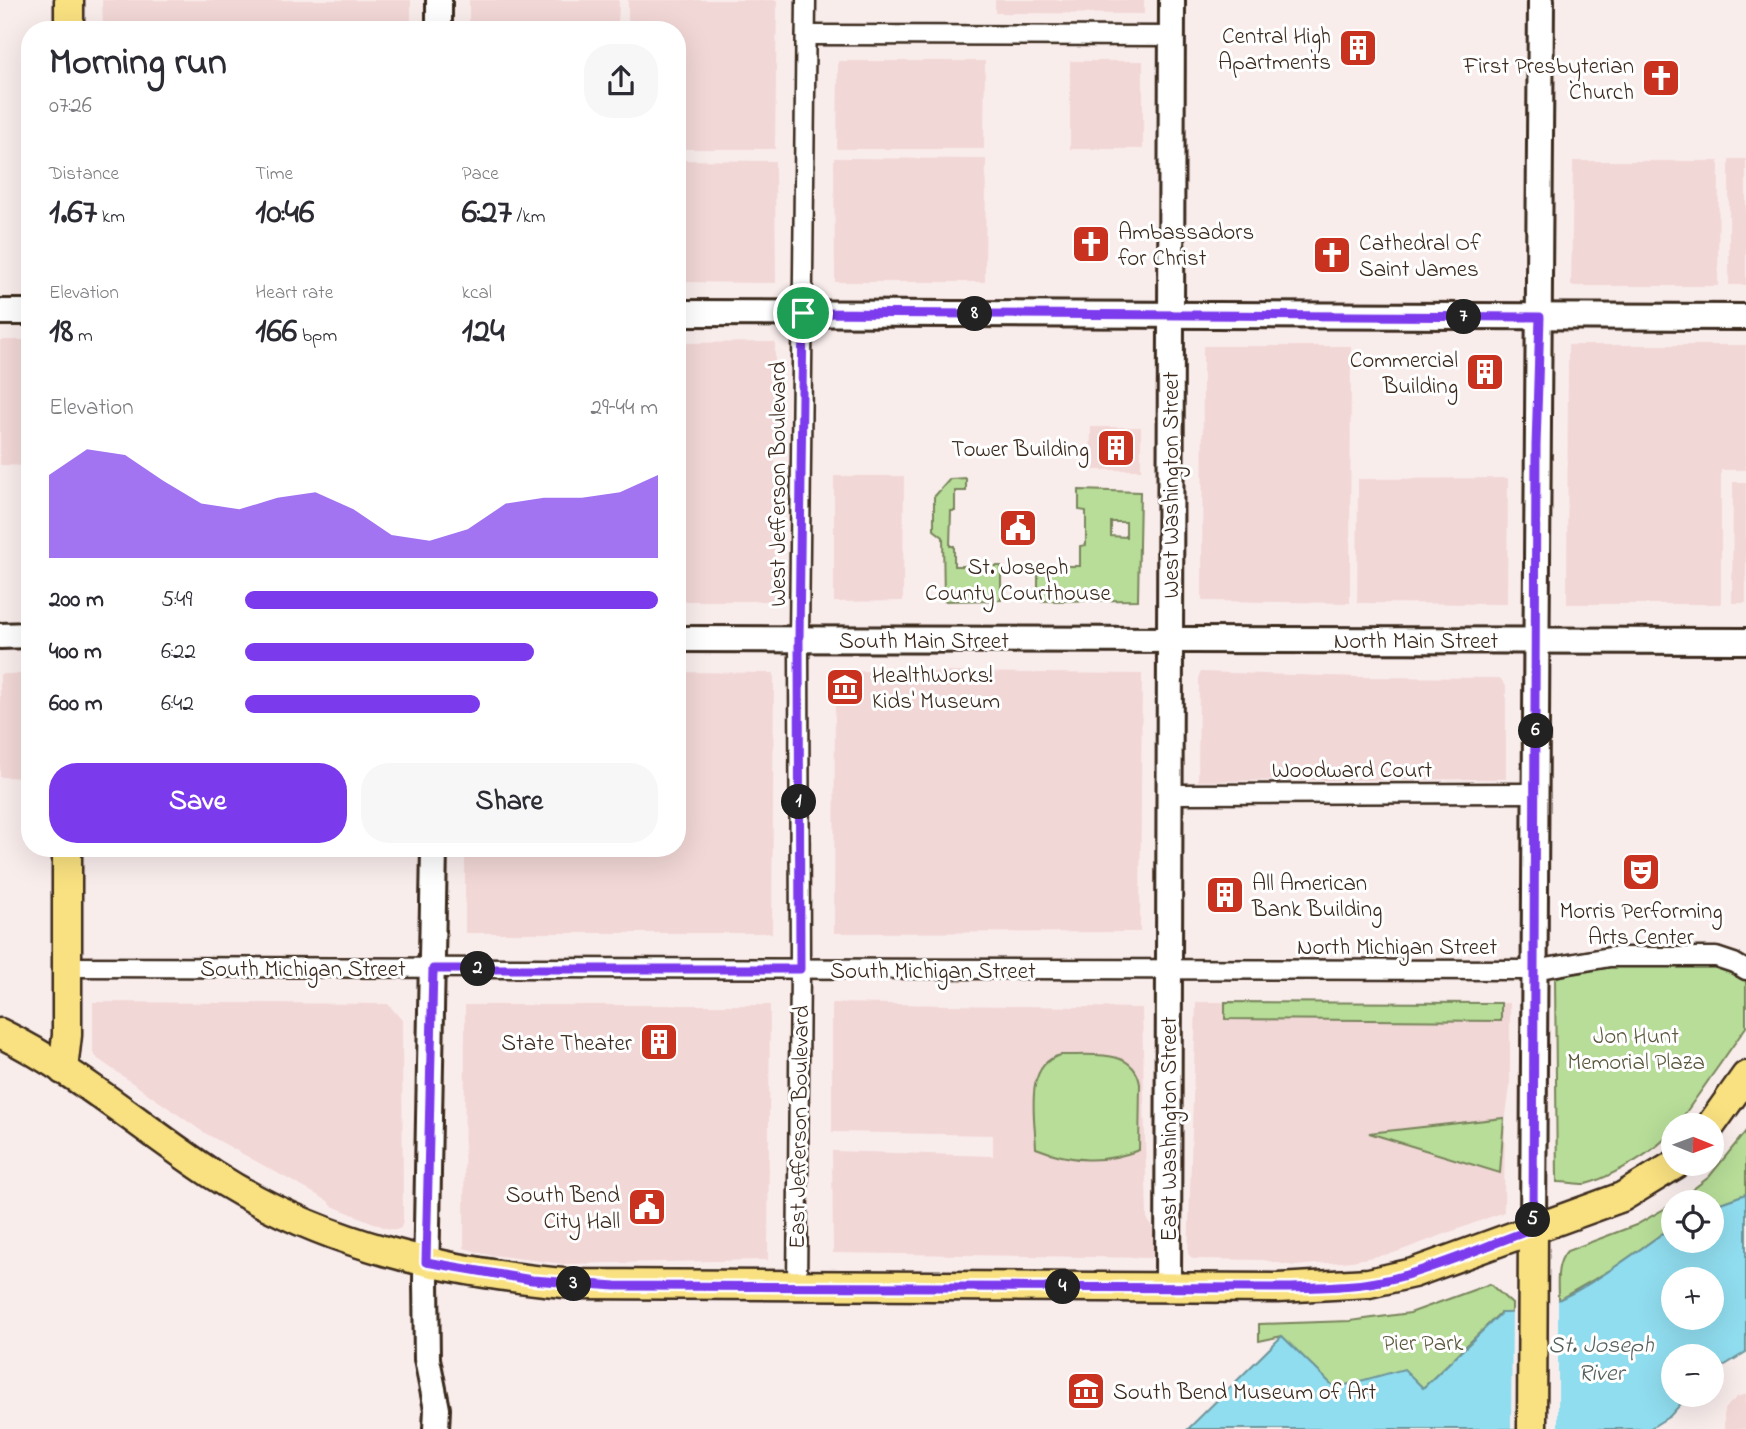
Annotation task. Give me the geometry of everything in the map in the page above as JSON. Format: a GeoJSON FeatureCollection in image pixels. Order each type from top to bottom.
{"type":"FeatureCollection","features":[{"type":"Feature","properties":{"kind":"main road"},"geometry":{"type":"LineString","coordinates":[[69,0],[69,21]]}},
{"type":"Feature","properties":{"kind":"main road"},"geometry":{"type":"LineString","coordinates":[[63,1070],[67,1035],[67,857]]}},
{"type":"Feature","properties":{"kind":"main road"},"geometry":{"type":"LineString","coordinates":[[0,1033],[63,1070],[229,1184],[328,1231],[371,1248],[426,1262],[502,1276],[575,1284],[1287,1288],[1369,1283],[1393,1279],[1438,1265],[1622,1197],[1661,1173]]}},
{"type":"Feature","properties":{"kind":"main road"},"geometry":{"type":"LineString","coordinates":[[1720,1113],[1746,1076]]}},
{"type":"Feature","properties":{"kind":"main road"},"geometry":{"type":"LineString","coordinates":[[1532,1429],[1533,1229]]}},
{"type":"Feature","properties":{"kind":"street"},"geometry":{"type":"LineString","coordinates":[[439,0],[439,21]]}},
{"type":"Feature","properties":{"kind":"street","name":"West Jefferson Boulevard"},"geometry":{"type":"LineString","coordinates":[[800,969],[799,639],[806,0]]}},
{"type":"Feature","properties":{"kind":"street","name":"West Washington Street"},"geometry":{"type":"LineString","coordinates":[[1169,970],[1172,0]]}},
{"type":"Feature","properties":{"kind":"street"},"geometry":{"type":"LineString","coordinates":[[1533,1229],[1541,0]]}},
{"type":"Feature","properties":{"kind":"street"},"geometry":{"type":"LineString","coordinates":[[806,35],[1172,36]]}},
{"type":"Feature","properties":{"kind":"street"},"geometry":{"type":"LineString","coordinates":[[0,312],[21,312]]}},
{"type":"Feature","properties":{"kind":"street"},"geometry":{"type":"LineString","coordinates":[[686,313],[1746,317]]}},
{"type":"Feature","properties":{"kind":"street"},"geometry":{"type":"LineString","coordinates":[[0,636],[21,635]]}},
{"type":"Feature","properties":{"kind":"street","name":"South Main Street"},"geometry":{"type":"LineString","coordinates":[[686,639],[1170,640]]}},
{"type":"Feature","properties":{"kind":"street","name":"North Main Street"},"geometry":{"type":"LineString","coordinates":[[1170,640],[1746,641]]}},
{"type":"Feature","properties":{"kind":"street","name":"Woodward Court"},"geometry":{"type":"LineString","coordinates":[[1170,794],[1535,793]]}},
{"type":"Feature","properties":{"kind":"street"},"geometry":{"type":"LineString","coordinates":[[434,857],[426,1262],[427,1359],[437,1419],[454,1429]]}},
{"type":"Feature","properties":{"kind":"street","name":"North Michigan Street"},"geometry":{"type":"LineString","coordinates":[[1169,970],[1534,970],[1610,957],[1716,957],[1746,970]]}},
{"type":"Feature","properties":{"kind":"street","name":"South Michigan Street"},"geometry":{"type":"LineString","coordinates":[[67,967],[1169,970]]}},
{"type":"Feature","properties":{"kind":"street","name":"East Jefferson Boulevard"},"geometry":{"type":"LineString","coordinates":[[797,1286],[800,969]]}},
{"type":"Feature","properties":{"kind":"street","name":"East Washington Street"},"geometry":{"type":"LineString","coordinates":[[1168,1287],[1169,970]]}},
{"type":"Feature","properties":{"kind":"shaded area"},"geometry":{"type":"Polygon","coordinates":[[[102,0],[411,0],[411,21],[103,21],[102,0]]]}},
{"type":"Feature","properties":{"kind":"shaded area"},"geometry":{"type":"Polygon","coordinates":[[[469,0],[619,0],[618,21],[469,21],[469,0]]]}},
{"type":"Feature","properties":{"kind":"shaded area"},"geometry":{"type":"Polygon","coordinates":[[[628,0],[777,0],[775,149],[686,149],[686,21],[628,21],[628,0]]]}},
{"type":"Feature","properties":{"kind":"shaded area"},"geometry":{"type":"Polygon","coordinates":[[[995,0],[1144,0],[1144,14],[995,13],[995,0]]]}},
{"type":"Feature","properties":{"kind":"shaded area"},"geometry":{"type":"Polygon","coordinates":[[[838,61],[985,61],[984,149],[837,149],[838,61]]]}},
{"type":"Feature","properties":{"kind":"shaded area"},"geometry":{"type":"Polygon","coordinates":[[[1070,61],[1143,61],[1143,149],[1070,149],[1070,61]]]}},
{"type":"Feature","properties":{"kind":"shaded area"},"geometry":{"type":"Polygon","coordinates":[[[834,158],[986,159],[985,282],[835,282],[834,158]]]}},
{"type":"Feature","properties":{"kind":"shaded area"},"geometry":{"type":"Polygon","coordinates":[[[1729,159],[1746,159],[1746,285],[1729,285],[1729,159]]]}},
{"type":"Feature","properties":{"kind":"shaded area"},"geometry":{"type":"Polygon","coordinates":[[[686,160],[775,161],[776,283],[686,282],[686,160]]]}},
{"type":"Feature","properties":{"kind":"shaded area"},"geometry":{"type":"Polygon","coordinates":[[[1573,161],[1719,161],[1718,286],[1571,286],[1573,161]]]}},
{"type":"Feature","properties":{"kind":"shaded area"},"geometry":{"type":"Polygon","coordinates":[[[0,340],[21,340],[21,466],[0,465],[0,340]]]}},
{"type":"Feature","properties":{"kind":"shaded area"},"geometry":{"type":"Polygon","coordinates":[[[775,342],[775,601],[686,601],[686,343],[775,342]]]}},
{"type":"Feature","properties":{"kind":"shaded area"},"geometry":{"type":"Polygon","coordinates":[[[1568,345],[1746,345],[1746,470],[1721,470],[1721,604],[1567,604],[1568,345]]]}},
{"type":"Feature","properties":{"kind":"shaded area"},"geometry":{"type":"Polygon","coordinates":[[[1203,346],[1351,346],[1350,603],[1202,601],[1203,346]]]}},
{"type":"Feature","properties":{"kind":"shaded area","name":"Tower Building"},"geometry":{"type":"Polygon","coordinates":[[[1091,427],[1141,427],[1141,470],[1090,470],[1091,427]]]}},
{"type":"Feature","properties":{"kind":"shaded area"},"geometry":{"type":"Polygon","coordinates":[[[834,476],[904,476],[903,601],[834,602],[834,476]]]}},
{"type":"Feature","properties":{"kind":"shaded area"},"geometry":{"type":"Polygon","coordinates":[[[1508,478],[1507,604],[1357,603],[1358,479],[1508,478]]]}},
{"type":"Feature","properties":{"kind":"shaded area"},"geometry":{"type":"Polygon","coordinates":[[[1733,482],[1746,482],[1746,603],[1732,603],[1733,482]]]}},
{"type":"Feature","properties":{"kind":"shaded area"},"geometry":{"type":"Polygon","coordinates":[[[835,671],[1142,674],[1140,932],[834,933],[835,671]]]}},
{"type":"Feature","properties":{"kind":"shaded area"},"geometry":{"type":"Polygon","coordinates":[[[686,672],[774,673],[772,933],[465,933],[465,857],[686,857],[686,672]]]}},
{"type":"Feature","properties":{"kind":"shaded area"},"geometry":{"type":"Polygon","coordinates":[[[1201,672],[1500,678],[1506,686],[1506,779],[1198,781],[1201,672]]]}},
{"type":"Feature","properties":{"kind":"shaded area"},"geometry":{"type":"Polygon","coordinates":[[[0,674],[21,674],[21,778],[0,777],[0,674]]]}},
{"type":"Feature","properties":{"kind":"shaded area"},"geometry":{"type":"Polygon","coordinates":[[[93,1002],[388,1004],[402,1020],[401,1228],[386,1228],[332,1206],[328,1201],[203,1132],[98,1059],[93,1053],[93,1002]]]}},
{"type":"Feature","properties":{"kind":"shaded area"},"geometry":{"type":"Polygon","coordinates":[[[1196,1002],[1510,1003],[1510,1087],[1505,1122],[1504,1212],[1394,1253],[1352,1261],[1294,1266],[1263,1260],[1193,1259],[1188,1254],[1196,1002]]]}},
{"type":"Feature","properties":{"kind":"shaded area"},"geometry":{"type":"Polygon","coordinates":[[[832,1003],[1142,1008],[1147,1218],[1154,1231],[1154,1252],[1151,1258],[833,1253],[832,1151],[993,1156],[993,1135],[832,1132],[832,1003]]]}},
{"type":"Feature","properties":{"kind":"shaded area"},"geometry":{"type":"Polygon","coordinates":[[[465,1005],[770,1005],[768,1260],[563,1264],[484,1254],[464,1248],[465,1005]]]}},
{"type":"Feature","properties":{"kind":"shaded area"},"geometry":{"type":"Polygon","coordinates":[[[1746,1394],[1746,1429],[1724,1429],[1724,1409],[1737,1397],[1746,1394]]]}},
{"type":"Feature","properties":{"kind":"green space"},"geometry":{"type":"Polygon","coordinates":[[[966,478],[966,491],[955,491],[955,511],[951,511],[950,546],[954,546],[954,566],[1001,566],[1001,600],[944,601],[943,537],[934,530],[934,497],[950,479],[966,478]]]}},
{"type":"Feature","properties":{"kind":"green space"},"geometry":{"type":"Polygon","coordinates":[[[1079,490],[1140,492],[1138,600],[1038,601],[1038,566],[1080,566],[1080,546],[1086,545],[1086,511],[1079,510],[1079,490]],[[1111,522],[1111,536],[1126,537],[1126,522],[1111,522]]]}},
{"type":"Feature","properties":{"kind":"green space","name":"Jon Hunt Memorial Plaza"},"geometry":{"type":"Polygon","coordinates":[[[1655,965],[1724,966],[1746,978],[1746,1027],[1685,1113],[1661,1113],[1661,1142],[1635,1161],[1593,1182],[1557,1182],[1555,978],[1593,969],[1655,965]]]}},
{"type":"Feature","properties":{"kind":"green space"},"geometry":{"type":"Polygon","coordinates":[[[1225,1002],[1501,1003],[1501,1021],[1225,1019],[1225,1002]]]}},
{"type":"Feature","properties":{"kind":"green space"},"geometry":{"type":"Polygon","coordinates":[[[1061,1055],[1109,1056],[1129,1064],[1136,1072],[1140,1084],[1139,1150],[1113,1158],[1087,1160],[1036,1148],[1033,1108],[1036,1080],[1049,1060],[1061,1055]]]}},
{"type":"Feature","properties":{"kind":"green space"},"geometry":{"type":"Polygon","coordinates":[[[1504,1118],[1500,1173],[1369,1133],[1504,1118]]]}},
{"type":"Feature","properties":{"kind":"green space"},"geometry":{"type":"Polygon","coordinates":[[[1746,1131],[1746,1194],[1724,1202],[1724,1190],[1692,1190],[1710,1176],[1724,1176],[1724,1158],[1746,1131]]]}},
{"type":"Feature","properties":{"kind":"green space"},"geometry":{"type":"Polygon","coordinates":[[[1661,1211],[1661,1234],[1612,1269],[1558,1300],[1559,1268],[1567,1251],[1636,1225],[1661,1211]]]}},
{"type":"Feature","properties":{"kind":"green space","name":"Pier Park"},"geometry":{"type":"Polygon","coordinates":[[[1490,1284],[1512,1304],[1512,1313],[1500,1313],[1423,1388],[1404,1370],[1335,1388],[1282,1336],[1259,1341],[1259,1324],[1350,1321],[1410,1313],[1490,1284]]]}},
{"type":"Feature","properties":{"kind":"water","name":"St. Joseph River"},"geometry":{"type":"Polygon","coordinates":[[[1746,1194],[1746,1352],[1724,1366],[1724,1344],[1661,1344],[1661,1407],[1678,1407],[1670,1416],[1649,1429],[1188,1429],[1282,1336],[1335,1388],[1404,1369],[1423,1388],[1501,1313],[1546,1305],[1569,1295],[1614,1268],[1661,1235],[1661,1253],[1724,1253],[1724,1202],[1746,1194]]]}},
{"type":"Feature","properties":{"kind":"pier"},"geometry":{"type":"Polygon","coordinates":[[[1558,1296],[1558,1429],[1511,1429],[1512,1310],[1558,1296]]]}},
{"type":"Feature","properties":{"kind":"place","name":"Central High Apartments"},"geometry":{"type":"Point","coordinates":[1358,48]}},
{"type":"Feature","properties":{"kind":"place","name":"First Presbyterian Church"},"geometry":{"type":"Point","coordinates":[1661,78]}},
{"type":"Feature","properties":{"kind":"place","name":"Ambassadors for Christ"},"geometry":{"type":"Point","coordinates":[1091,244]}},
{"type":"Feature","properties":{"kind":"place","name":"Cathedral Of Saint James"},"geometry":{"type":"Point","coordinates":[1332,255]}},
{"type":"Feature","properties":{"kind":"place","name":"Commercial Building"},"geometry":{"type":"Point","coordinates":[1485,372]}},
{"type":"Feature","properties":{"kind":"place","name":"Tower Building"},"geometry":{"type":"Point","coordinates":[1116,448]}},
{"type":"Feature","properties":{"kind":"place","name":"St. Joseph County Courthouse"},"geometry":{"type":"Point","coordinates":[1018,528]}},
{"type":"Feature","properties":{"kind":"place","name":"HealthWorks! Kids' Museum"},"geometry":{"type":"Point","coordinates":[845,687]}},
{"type":"Feature","properties":{"kind":"place","name":"Morris Performing Arts Center"},"geometry":{"type":"Point","coordinates":[1641,872]}},
{"type":"Feature","properties":{"kind":"place","name":"All American Bank Building"},"geometry":{"type":"Point","coordinates":[1225,895]}},
{"type":"Feature","properties":{"kind":"place","name":"State Theater"},"geometry":{"type":"Point","coordinates":[659,1042]}},
{"type":"Feature","properties":{"kind":"place","name":"South Bend City Hall"},"geometry":{"type":"Point","coordinates":[647,1207]}},
{"type":"Feature","properties":{"kind":"place","name":"South Bend Museum of Art"},"geometry":{"type":"Point","coordinates":[1086,1391]}},
{"type":"Feature","properties":{"kind":"route"},"geometry":{"type":"LineString","coordinates":[[803,313],[1540,317],[1536,446],[1533,1229],[1393,1279],[1287,1288],[616,1286],[532,1280],[426,1262],[433,969],[800,969],[799,639],[803,313]]}}]}
